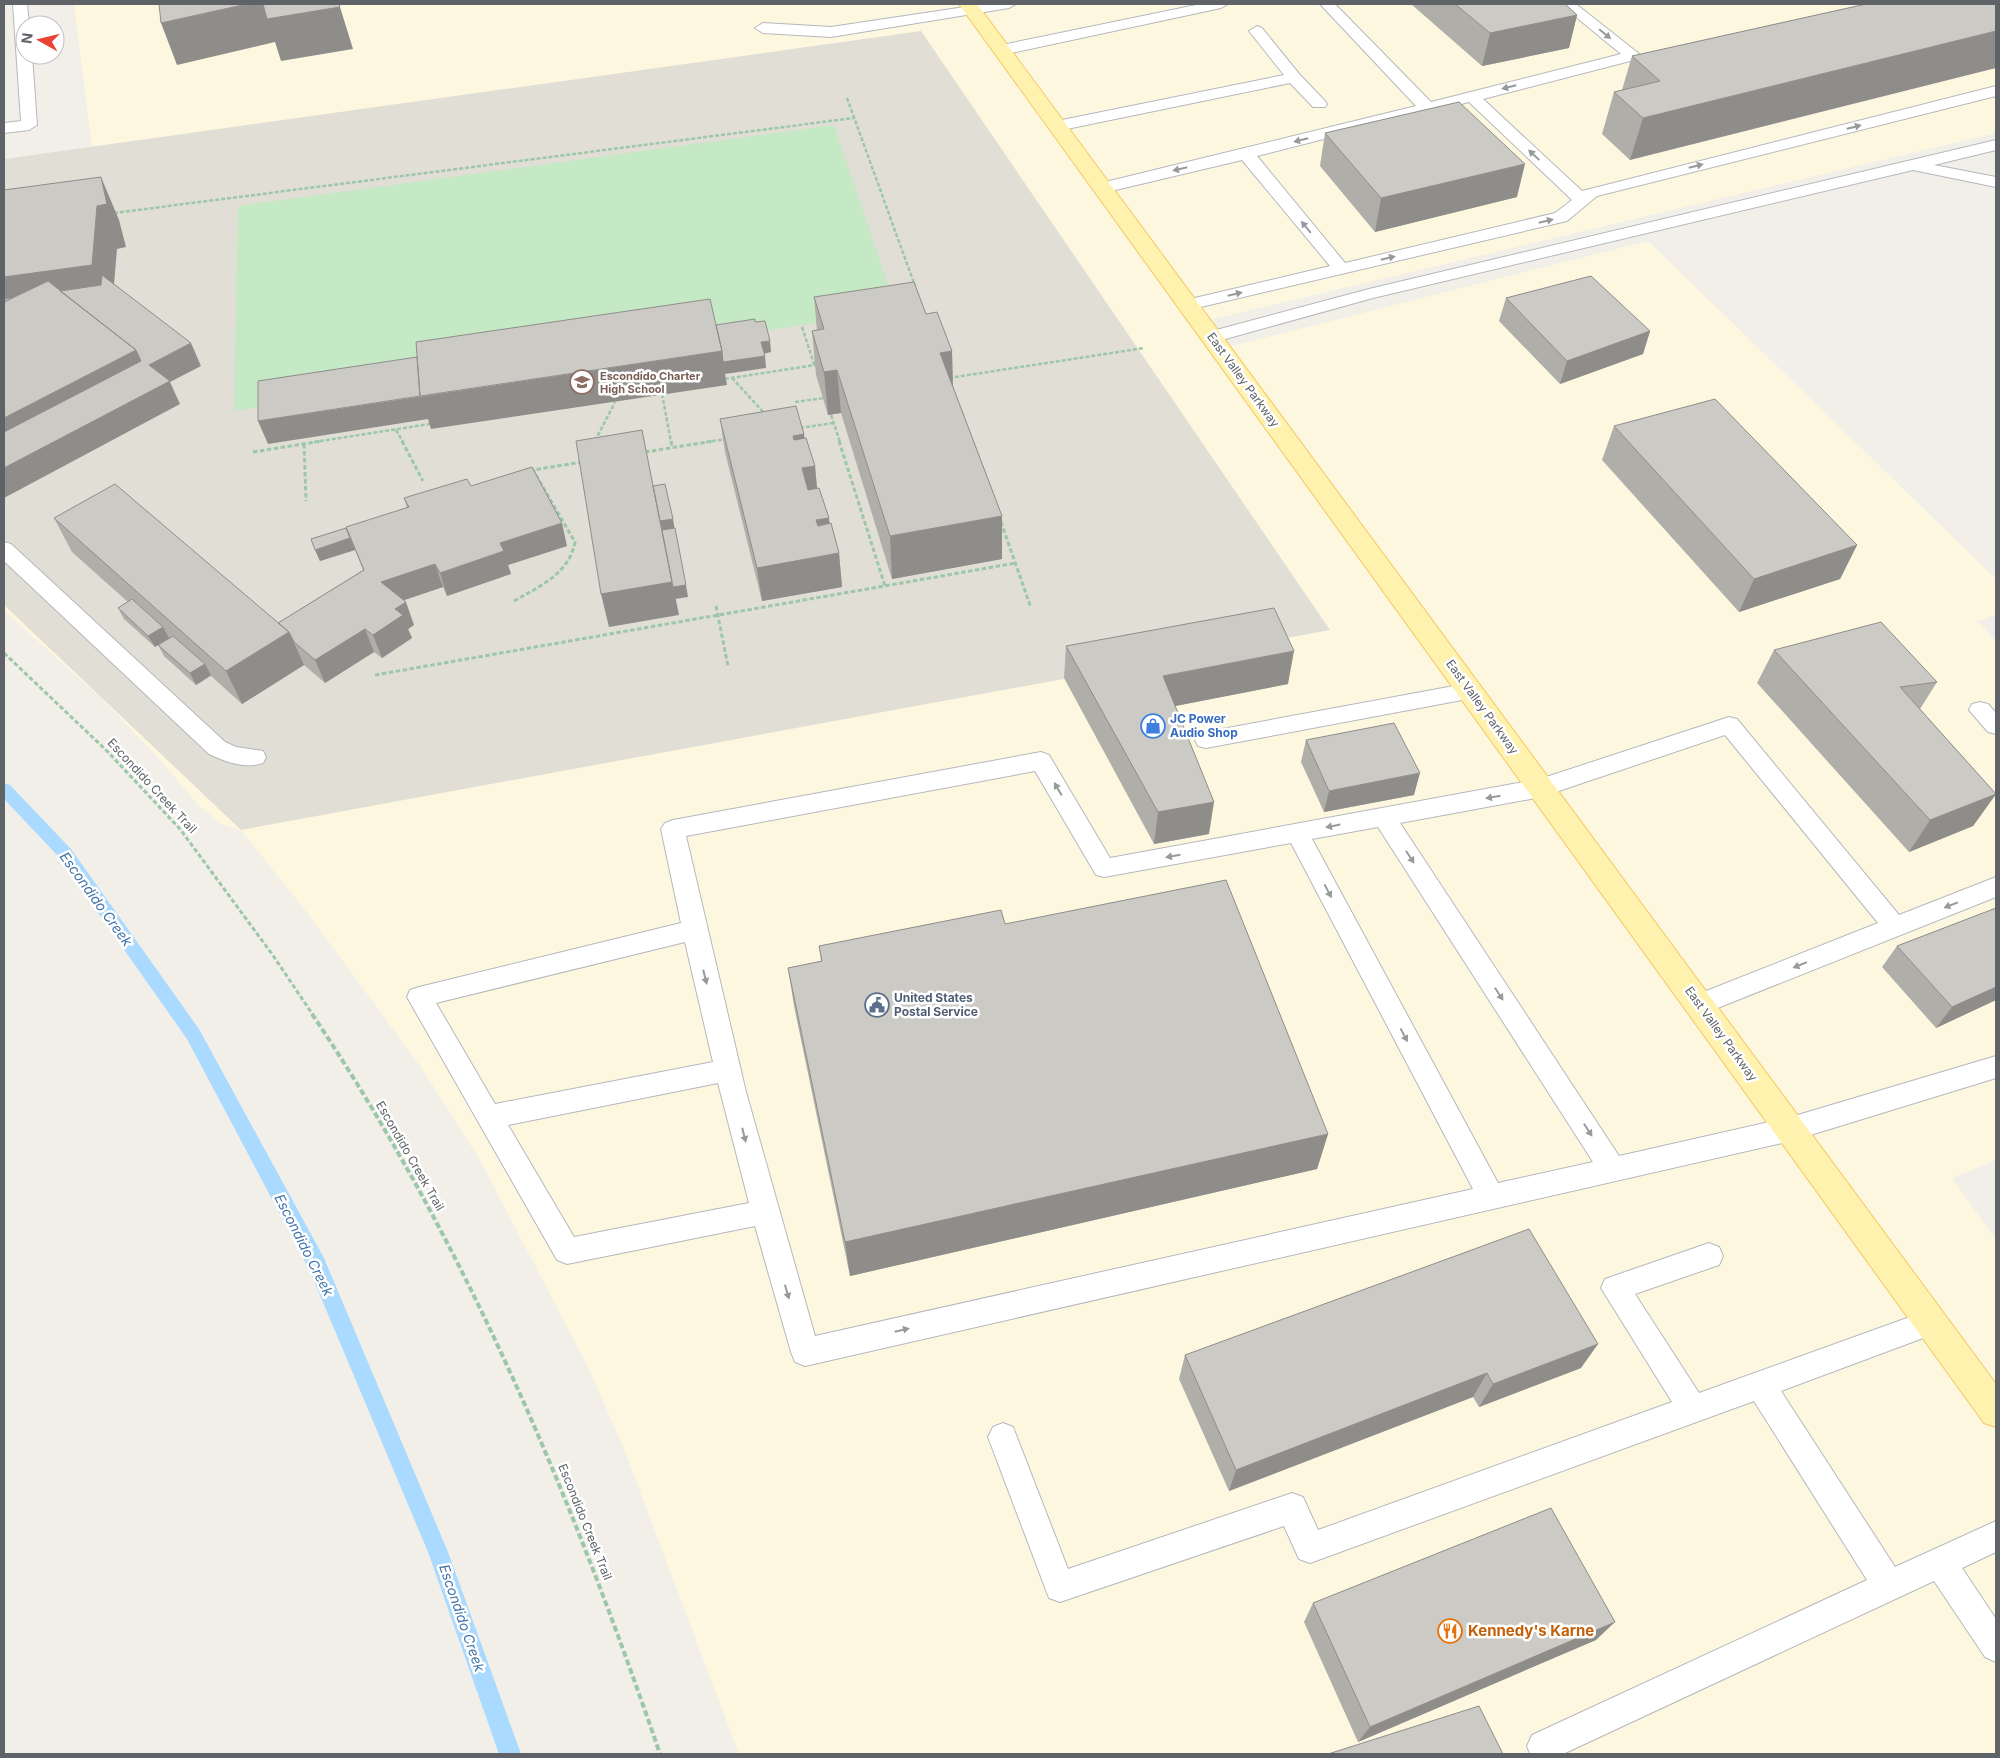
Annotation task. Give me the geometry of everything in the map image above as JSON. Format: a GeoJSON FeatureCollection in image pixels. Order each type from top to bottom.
{"type":"FeatureCollection","features":[{"type":"Feature","properties":{"kind":"main road","name":"East Valley Parkway"},"geometry":{"type":"LineString","coordinates":[[971,7],[1996,1411]]}},
{"type":"Feature","properties":{"kind":"lane"},"geometry":{"type":"LineString","coordinates":[[4,128],[29,125],[20,4]]}},
{"type":"Feature","properties":{"kind":"lane"},"geometry":{"type":"LineString","coordinates":[[763,28],[831,32],[971,7],[1009,4]]}},
{"type":"Feature","properties":{"kind":"lane"},"geometry":{"type":"LineString","coordinates":[[1002,50],[1221,4]]}},
{"type":"Feature","properties":{"kind":"lane"},"geometry":{"type":"LineString","coordinates":[[1327,4],[1426,108]]}},
{"type":"Feature","properties":{"kind":"lane"},"geometry":{"type":"LineString","coordinates":[[1103,188],[1246,154],[1633,56],[1567,4]]}},
{"type":"Feature","properties":{"kind":"lane"},"geometry":{"type":"LineString","coordinates":[[1257,32],[1294,78],[1319,104]]}},
{"type":"Feature","properties":{"kind":"lane"},"geometry":{"type":"LineString","coordinates":[[1057,126],[1294,78]]}},
{"type":"Feature","properties":{"kind":"lane"},"geometry":{"type":"LineString","coordinates":[[1188,305],[1562,217],[1591,192],[1996,91]]}},
{"type":"Feature","properties":{"kind":"lane"},"geometry":{"type":"LineString","coordinates":[[1472,97],[1582,200]]}},
{"type":"Feature","properties":{"kind":"lane"},"geometry":{"type":"LineString","coordinates":[[1212,337],[1369,294],[1996,146]]}},
{"type":"Feature","properties":{"kind":"lane"},"geometry":{"type":"LineString","coordinates":[[1246,154],[1341,269]]}},
{"type":"Feature","properties":{"kind":"lane"},"geometry":{"type":"LineString","coordinates":[[1914,166],[1996,182]]}},
{"type":"Feature","properties":{"kind":"lane"},"geometry":{"type":"LineString","coordinates":[[4,549],[217,748],[233,755],[254,757]]}},
{"type":"Feature","properties":{"kind":"lane"},"geometry":{"type":"LineString","coordinates":[[1206,740],[1470,691]]}},
{"type":"Feature","properties":{"kind":"lane"},"geometry":{"type":"LineString","coordinates":[[1980,710],[1996,726]]}},
{"type":"Feature","properties":{"kind":"lane"},"geometry":{"type":"LineString","coordinates":[[1895,927],[1729,725],[1541,788],[1104,868],[1042,761],[673,829],[694,930],[728,1070],[764,1212],[805,1352],[1791,1129],[1996,1067]]}},
{"type":"Feature","properties":{"kind":"lane"},"geometry":{"type":"LineString","coordinates":[[1384,817],[1614,1169]]}},
{"type":"Feature","properties":{"kind":"lane"},"geometry":{"type":"LineString","coordinates":[[1297,833],[1491,1197]]}},
{"type":"Feature","properties":{"kind":"lane"},"geometry":{"type":"LineString","coordinates":[[1700,1004],[1996,887]]}},
{"type":"Feature","properties":{"kind":"lane"},"geometry":{"type":"LineString","coordinates":[[694,930],[419,998],[567,1250],[764,1212]]}},
{"type":"Feature","properties":{"kind":"lane"},"geometry":{"type":"LineString","coordinates":[[489,1118],[728,1070]]}},
{"type":"Feature","properties":{"kind":"lane"},"geometry":{"type":"LineString","coordinates":[[1693,1409],[1615,1288],[1709,1256]]}},
{"type":"Feature","properties":{"kind":"lane"},"geometry":{"type":"LineString","coordinates":[[1003,1436],[1060,1587],[1292,1508],[1310,1548],[1932,1322]]}},
{"type":"Feature","properties":{"kind":"lane"},"geometry":{"type":"LineString","coordinates":[[1760,1384],[1889,1586]]}},
{"type":"Feature","properties":{"kind":"lane"},"geometry":{"type":"LineString","coordinates":[[1547,1754],[1543,1746],[1996,1536]]}},
{"type":"Feature","properties":{"kind":"lane"},"geometry":{"type":"LineString","coordinates":[[1940,1562],[1996,1646]]}},
{"type":"Feature","properties":{"kind":"path"},"geometry":{"type":"LineString","coordinates":[[847,98],[919,294]]}},
{"type":"Feature","properties":{"kind":"path"},"geometry":{"type":"LineString","coordinates":[[112,214],[854,118]]}},
{"type":"Feature","properties":{"kind":"path"},"geometry":{"type":"LineString","coordinates":[[214,201],[214,206]]}},
{"type":"Feature","properties":{"kind":"path"},"geometry":{"type":"LineString","coordinates":[[802,327],[818,374]]}},
{"type":"Feature","properties":{"kind":"path"},"geometry":{"type":"LineString","coordinates":[[946,369],[948,378],[1144,348]]}},
{"type":"Feature","properties":{"kind":"path"},"geometry":{"type":"LineString","coordinates":[[725,379],[815,366]]}},
{"type":"Feature","properties":{"kind":"path"},"geometry":{"type":"LineString","coordinates":[[732,378],[768,418]]}},
{"type":"Feature","properties":{"kind":"path"},"geometry":{"type":"LineString","coordinates":[[662,394],[672,448]]}},
{"type":"Feature","properties":{"kind":"path"},"geometry":{"type":"LineString","coordinates":[[795,402],[824,398]]}},
{"type":"Feature","properties":{"kind":"path"},"geometry":{"type":"LineString","coordinates":[[593,444],[615,402]]}},
{"type":"Feature","properties":{"kind":"path"},"geometry":{"type":"LineString","coordinates":[[830,415],[885,586]]}},
{"type":"Feature","properties":{"kind":"path"},"geometry":{"type":"LineString","coordinates":[[798,429],[833,423]]}},
{"type":"Feature","properties":{"kind":"path"},"geometry":{"type":"LineString","coordinates":[[253,452],[430,424]]}},
{"type":"Feature","properties":{"kind":"path"},"geometry":{"type":"LineString","coordinates":[[396,430],[423,482]]}},
{"type":"Feature","properties":{"kind":"path"},"geometry":{"type":"LineString","coordinates":[[638,453],[732,439]]}},
{"type":"Feature","properties":{"kind":"path"},"geometry":{"type":"LineString","coordinates":[[304,444],[306,501]]}},
{"type":"Feature","properties":{"kind":"path"},"geometry":{"type":"LineString","coordinates":[[514,601],[545,582],[567,564],[575,548],[575,542],[533,470],[585,462]]}},
{"type":"Feature","properties":{"kind":"path"},"geometry":{"type":"LineString","coordinates":[[999,517],[1031,608]]}},
{"type":"Feature","properties":{"kind":"path"},"geometry":{"type":"LineString","coordinates":[[375,675],[1016,564]]}},
{"type":"Feature","properties":{"kind":"path"},"geometry":{"type":"LineString","coordinates":[[716,606],[728,666]]}},
{"type":"Feature","properties":{"kind":"path","name":"Escondido Creek Trail"},"geometry":{"type":"LineString","coordinates":[[4,653],[107,751],[180,829],[272,954],[319,1024],[418,1186],[487,1322],[534,1422],[620,1637],[660,1754]]}},
{"type":"Feature","properties":{"kind":"shaded area"},"geometry":{"type":"Polygon","coordinates":[[[74,4],[1996,4],[1996,133],[1201,322],[1221,349],[1648,241],[1996,579],[1996,615],[1977,621],[1996,641],[1996,1160],[1952,1178],[1996,1240],[1996,1754],[739,1754],[624,1449],[589,1369],[480,1160],[423,1070],[309,915],[241,830],[222,824],[199,806],[163,763],[106,703],[4,610],[4,159],[92,147],[74,4]]]}},
{"type":"Feature","properties":{"kind":"shaded area","name":"Escondido Charter High School"},"geometry":{"type":"Polygon","coordinates":[[[921,31],[1330,630],[241,830],[4,605],[4,159],[921,31]]]}},
{"type":"Feature","properties":{"kind":"green space"},"geometry":{"type":"Polygon","coordinates":[[[834,125],[897,311],[234,411],[238,206],[834,125]]]}},
{"type":"Feature","properties":{"kind":"building"},"geometry":{"type":"Polygon","coordinates":[[[159,4],[247,4],[161,23],[159,4]]]}},
{"type":"Feature","properties":{"kind":"building"},"geometry":{"type":"Polygon","coordinates":[[[263,4],[339,4],[340,7],[267,19],[263,4]]]}},
{"type":"Feature","properties":{"kind":"building"},"geometry":{"type":"Polygon","coordinates":[[[1455,4],[1565,4],[1577,15],[1490,33],[1455,4]]]}},
{"type":"Feature","properties":{"kind":"building"},"geometry":{"type":"Polygon","coordinates":[[[1866,4],[1996,4],[1996,31],[1643,118],[1614,92],[1660,81],[1632,56],[1866,4]]]}},
{"type":"Feature","properties":{"kind":"building"},"geometry":{"type":"Polygon","coordinates":[[[1459,102],[1525,164],[1381,198],[1325,133],[1459,102]]]}},
{"type":"Feature","properties":{"kind":"building"},"geometry":{"type":"Polygon","coordinates":[[[101,177],[107,204],[97,206],[92,265],[4,277],[4,190],[101,177]]]}},
{"type":"Feature","properties":{"kind":"building"},"geometry":{"type":"Polygon","coordinates":[[[102,275],[191,343],[149,365],[170,381],[4,468],[4,432],[141,361],[136,350],[60,291],[101,285],[102,275]]]}},
{"type":"Feature","properties":{"kind":"building"},"geometry":{"type":"Polygon","coordinates":[[[1591,276],[1650,331],[1567,361],[1506,298],[1591,276]]]}},
{"type":"Feature","properties":{"kind":"building"},"geometry":{"type":"Polygon","coordinates":[[[48,281],[136,350],[4,418],[4,302],[48,281]]]}},
{"type":"Feature","properties":{"kind":"building"},"geometry":{"type":"Polygon","coordinates":[[[914,282],[926,314],[937,312],[952,351],[940,353],[1002,516],[890,536],[837,370],[824,372],[812,331],[824,329],[814,297],[914,282]]]}},
{"type":"Feature","properties":{"kind":"building"},"geometry":{"type":"Polygon","coordinates":[[[710,299],[722,351],[420,396],[416,342],[710,299]]]}},
{"type":"Feature","properties":{"kind":"building"},"geometry":{"type":"Polygon","coordinates":[[[755,319],[755,322],[765,321],[770,341],[761,342],[765,356],[723,362],[716,325],[755,319]]]}},
{"type":"Feature","properties":{"kind":"building"},"geometry":{"type":"Polygon","coordinates":[[[417,357],[420,396],[258,421],[258,381],[417,357]]]}},
{"type":"Feature","properties":{"kind":"building"},"geometry":{"type":"Polygon","coordinates":[[[1715,399],[1857,545],[1754,579],[1614,426],[1715,399]]]}},
{"type":"Feature","properties":{"kind":"building"},"geometry":{"type":"Polygon","coordinates":[[[796,406],[804,434],[793,436],[794,440],[806,438],[815,466],[802,468],[808,490],[819,488],[829,518],[816,520],[818,526],[831,523],[839,553],[757,568],[720,419],[796,406]]]}},
{"type":"Feature","properties":{"kind":"building"},"geometry":{"type":"Polygon","coordinates":[[[642,430],[672,582],[601,594],[576,441],[642,430]]]}},
{"type":"Feature","properties":{"kind":"building"},"geometry":{"type":"Polygon","coordinates":[[[532,467],[562,523],[500,543],[504,551],[440,573],[435,564],[381,582],[406,602],[395,609],[403,615],[373,635],[365,629],[315,660],[294,642],[289,632],[278,623],[364,570],[346,527],[409,507],[404,498],[467,479],[471,486],[532,467]]]}},
{"type":"Feature","properties":{"kind":"building"},"geometry":{"type":"Polygon","coordinates":[[[115,484],[289,632],[226,671],[54,518],[115,484]]]}},
{"type":"Feature","properties":{"kind":"building"},"geometry":{"type":"Polygon","coordinates":[[[665,484],[673,519],[660,521],[653,486],[665,484]]]}},
{"type":"Feature","properties":{"kind":"building"},"geometry":{"type":"Polygon","coordinates":[[[346,528],[350,538],[315,550],[311,539],[346,528]]]}},
{"type":"Feature","properties":{"kind":"building"},"geometry":{"type":"Polygon","coordinates":[[[675,528],[686,585],[673,587],[662,530],[675,528]]]}},
{"type":"Feature","properties":{"kind":"building"},"geometry":{"type":"Polygon","coordinates":[[[132,599],[163,627],[148,636],[118,608],[132,599]]]}},
{"type":"Feature","properties":{"kind":"building"},"geometry":{"type":"Polygon","coordinates":[[[1274,608],[1294,651],[1163,676],[1214,802],[1158,812],[1066,646],[1274,608]]]}},
{"type":"Feature","properties":{"kind":"building"},"geometry":{"type":"Polygon","coordinates":[[[1881,622],[1937,682],[1900,687],[1996,794],[1930,820],[1774,650],[1881,622]]]}},
{"type":"Feature","properties":{"kind":"building"},"geometry":{"type":"Polygon","coordinates":[[[173,636],[205,664],[190,673],[158,645],[173,636]]]}},
{"type":"Feature","properties":{"kind":"building"},"geometry":{"type":"Polygon","coordinates":[[[1394,723],[1420,773],[1329,791],[1306,740],[1394,723]]]}},
{"type":"Feature","properties":{"kind":"building"},"geometry":{"type":"Polygon","coordinates":[[[1226,880],[1328,1134],[845,1242],[788,968],[822,961],[819,946],[1001,910],[1005,924],[1226,880]]]}},
{"type":"Feature","properties":{"kind":"building"},"geometry":{"type":"Polygon","coordinates":[[[1996,908],[1996,987],[1952,1007],[1897,946],[1996,908]]]}},
{"type":"Feature","properties":{"kind":"building"},"geometry":{"type":"Polygon","coordinates":[[[1529,1229],[1598,1344],[1493,1384],[1487,1373],[1236,1470],[1185,1355],[1529,1229]]]}},
{"type":"Feature","properties":{"kind":"building","name":"Kennedy's Karne"},"geometry":{"type":"Polygon","coordinates":[[[1551,1508],[1615,1622],[1370,1727],[1313,1603],[1551,1508]]]}},
{"type":"Feature","properties":{"kind":"building"},"geometry":{"type":"Polygon","coordinates":[[[1479,1706],[1503,1754],[1328,1754],[1479,1706]]]}},
{"type":"Feature","properties":{"kind":"waterway","name":"Escondido Creek"},"geometry":{"type":"LineString","coordinates":[[4,789],[65,853],[193,1034],[317,1264],[438,1552],[510,1754]]}},
{"type":"Feature","properties":{"kind":"place","name":"Escondido Charter High School"},"geometry":{"type":"Point","coordinates":[582,382]}},
{"type":"Feature","properties":{"kind":"place","name":"JC Power Audio Shop"},"geometry":{"type":"Point","coordinates":[1153,726]}},
{"type":"Feature","properties":{"kind":"place","name":"United States Postal Service"},"geometry":{"type":"Point","coordinates":[877,1005]}},
{"type":"Feature","properties":{"kind":"place","name":"Kennedy's Karne"},"geometry":{"type":"Point","coordinates":[1450,1631]}}]}
